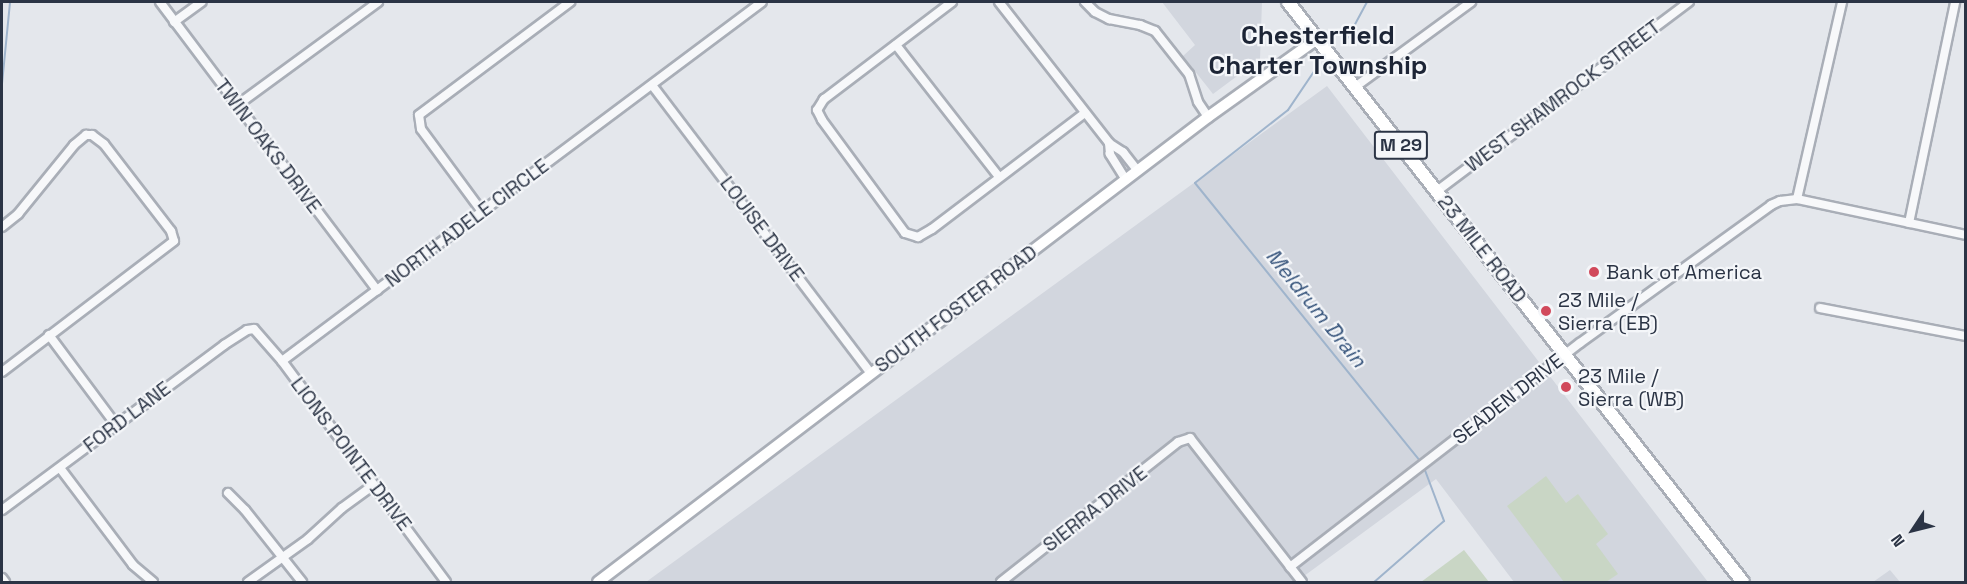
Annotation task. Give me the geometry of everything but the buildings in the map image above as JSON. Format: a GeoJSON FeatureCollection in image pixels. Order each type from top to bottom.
{"type":"FeatureCollection","features":[{"type":"Feature","properties":{"kind":"main road","name":"23 MILE ROAD"},"geometry":{"type":"LineString","coordinates":[[1288,2],[1743,582]]}},
{"type":"Feature","properties":{"kind":"street","name":"TWIN OAKS DRIVE"},"geometry":{"type":"LineString","coordinates":[[160,2],[236,106],[377,290]]}},
{"type":"Feature","properties":{"kind":"street"},"geometry":{"type":"LineString","coordinates":[[174,22],[202,2]]}},
{"type":"Feature","properties":{"kind":"street"},"geometry":{"type":"LineString","coordinates":[[236,106],[378,2]]}},
{"type":"Feature","properties":{"kind":"street"},"geometry":{"type":"LineString","coordinates":[[483,213],[421,129],[419,115],[570,2]]}},
{"type":"Feature","properties":{"kind":"street","name":"NORTH ADELE CIRCLE"},"geometry":{"type":"LineString","coordinates":[[282,361],[483,213],[762,2]]}},
{"type":"Feature","properties":{"kind":"street"},"geometry":{"type":"LineString","coordinates":[[952,2],[824,99],[817,110],[905,233],[912,237],[921,236],[932,229],[1085,113]]}},
{"type":"Feature","properties":{"kind":"street"},"geometry":{"type":"LineString","coordinates":[[999,2],[1109,143],[1123,152],[1138,171]]}},
{"type":"Feature","properties":{"kind":"street"},"geometry":{"type":"LineString","coordinates":[[1085,2],[1095,12],[1109,19],[1140,25],[1155,32],[1189,74],[1198,102],[1208,117]]}},
{"type":"Feature","properties":{"kind":"street"},"geometry":{"type":"LineString","coordinates":[[1355,87],[1471,2]]}},
{"type":"Feature","properties":{"kind":"street","name":"WEST SHAMROCK STREET"},"geometry":{"type":"LineString","coordinates":[[1437,191],[1689,2]]}},
{"type":"Feature","properties":{"kind":"street"},"geometry":{"type":"LineString","coordinates":[[1797,200],[1842,2]]}},
{"type":"Feature","properties":{"kind":"street"},"geometry":{"type":"LineString","coordinates":[[1909,223],[1955,2]]}},
{"type":"Feature","properties":{"kind":"street","name":"SOUTH FOSTER ROAD"},"geometry":{"type":"LineString","coordinates":[[598,582],[1208,117],[1317,39]]}},
{"type":"Feature","properties":{"kind":"street"},"geometry":{"type":"LineString","coordinates":[[896,45],[999,177]]}},
{"type":"Feature","properties":{"kind":"street","name":"LOUISE DRIVE"},"geometry":{"type":"LineString","coordinates":[[652,85],[871,373]]}},
{"type":"Feature","properties":{"kind":"street"},"geometry":{"type":"LineString","coordinates":[[2,227],[18,214],[67,153],[86,135],[93,136],[104,144],[171,231],[174,241],[2,372]]}},
{"type":"Feature","properties":{"kind":"street"},"geometry":{"type":"LineString","coordinates":[[1109,143],[1110,154],[1126,180]]}},
{"type":"Feature","properties":{"kind":"street","name":"SEADEN DRIVE"},"geometry":{"type":"LineString","coordinates":[[1290,567],[1564,355],[1771,205],[1780,201],[1797,200],[1965,235]]}},
{"type":"Feature","properties":{"kind":"street"},"geometry":{"type":"LineString","coordinates":[[1820,308],[1965,336]]}},
{"type":"Feature","properties":{"kind":"street","name":"LIONS POINTE DRIVE"},"geometry":{"type":"LineString","coordinates":[[254,329],[282,361],[446,582]]}},
{"type":"Feature","properties":{"kind":"street","name":"FORD LANE"},"geometry":{"type":"LineString","coordinates":[[2,510],[224,345],[247,330],[254,329]]}},
{"type":"Feature","properties":{"kind":"street"},"geometry":{"type":"LineString","coordinates":[[49,335],[116,425]]}},
{"type":"Feature","properties":{"kind":"street","name":"SIERRA DRIVE"},"geometry":{"type":"LineString","coordinates":[[1000,582],[1178,442],[1190,438],[1290,567]]}},
{"type":"Feature","properties":{"kind":"street"},"geometry":{"type":"LineString","coordinates":[[60,468],[133,565],[153,582]]}},
{"type":"Feature","properties":{"kind":"street"},"geometry":{"type":"LineString","coordinates":[[248,582],[284,558],[342,508],[374,485]]}},
{"type":"Feature","properties":{"kind":"street"},"geometry":{"type":"LineString","coordinates":[[228,493],[246,510],[302,582]]}},
{"type":"Feature","properties":{"kind":"street"},"geometry":{"type":"LineString","coordinates":[[1290,567],[1302,582]]}},
{"type":"Feature","properties":{"kind":"street"},"geometry":{"type":"LineString","coordinates":[[2,578],[4,582]]}},
{"type":"Feature","properties":{"kind":"shaded area"},"geometry":{"type":"Polygon","coordinates":[[[1162,2],[1262,2],[1260,59],[1213,94],[1183,56],[1195,45],[1162,2]]]}},
{"type":"Feature","properties":{"kind":"shaded area"},"geometry":{"type":"Polygon","coordinates":[[[1327,86],[1708,582],[1514,582],[1436,479],[1300,579],[1302,582],[646,582],[1327,86]]]}},
{"type":"Feature","properties":{"kind":"shaded area"},"geometry":{"type":"Polygon","coordinates":[[[1890,570],[1900,582],[1873,582],[1890,570]]]}},
{"type":"Feature","properties":{"kind":"green space"},"geometry":{"type":"Polygon","coordinates":[[[1546,476],[1566,503],[1578,494],[1608,534],[1596,544],[1618,574],[1606,582],[1564,582],[1507,506],[1546,476]]]}},
{"type":"Feature","properties":{"kind":"green space"},"geometry":{"type":"Polygon","coordinates":[[[1464,550],[1489,582],[1421,582],[1464,550]]]}},
{"type":"Feature","properties":{"kind":"waterway"},"geometry":{"type":"LineString","coordinates":[[2,84],[10,2]]}},
{"type":"Feature","properties":{"kind":"waterway","name":"Meldrum Drain"},"geometry":{"type":"LineString","coordinates":[[1346,41],[1367,2]]}},
{"type":"Feature","properties":{"kind":"waterway","name":"Meldrum Drain"},"geometry":{"type":"LineString","coordinates":[[1317,67],[1288,110],[1195,183],[1423,465],[1444,521],[1374,582]]}},
{"type":"Feature","properties":{"kind":"place","name":"Bank of America"},"geometry":{"type":"Point","coordinates":[1594,272]}},
{"type":"Feature","properties":{"kind":"place","name":"23 Mile / Sierra (EB)"},"geometry":{"type":"Point","coordinates":[1546,311]}},
{"type":"Feature","properties":{"kind":"place","name":"23 Mile / Sierra (WB)"},"geometry":{"type":"Point","coordinates":[1566,387]}},
{"type":"Feature","properties":{"kind":"district","name":"Chesterfield Charter Township"},"geometry":{"type":"Point","coordinates":[1318,51]}}]}
